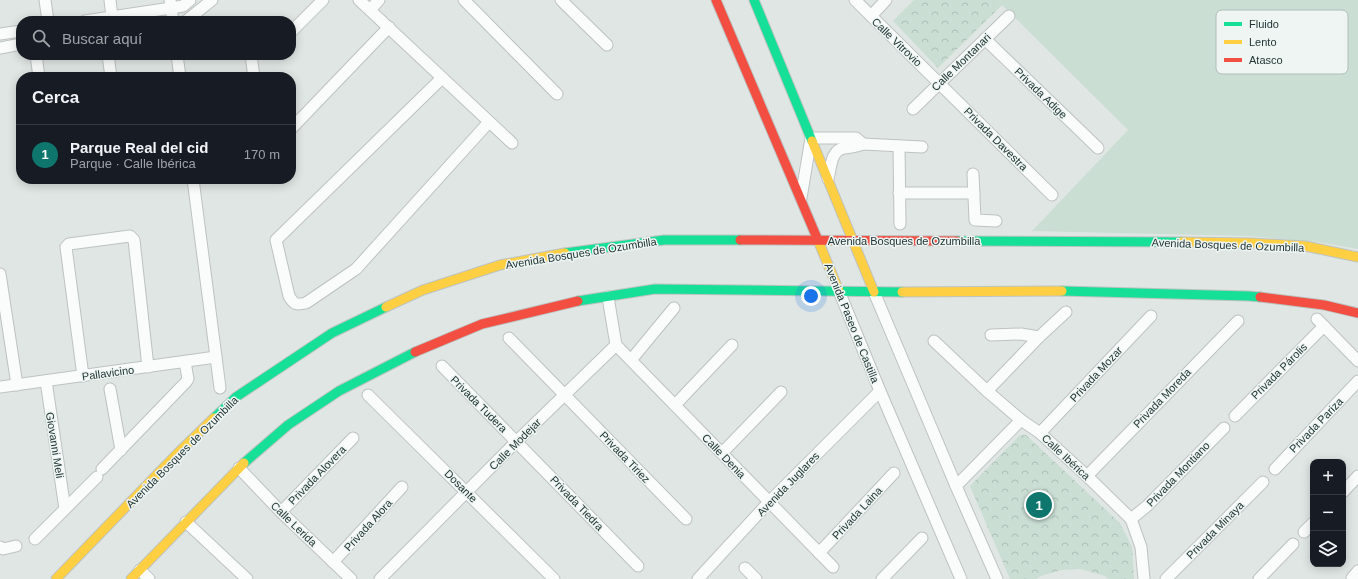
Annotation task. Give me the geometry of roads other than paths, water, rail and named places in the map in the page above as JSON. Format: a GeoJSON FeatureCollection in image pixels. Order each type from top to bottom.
{"type":"FeatureCollection","features":[{"type":"Feature","properties":{"kind":"main road","name":"Avenida Paseo de Castilla"},"geometry":{"type":"LineString","coordinates":[[716,0],[801,198],[839,291]]}},
{"type":"Feature","properties":{"kind":"main road"},"geometry":{"type":"LineString","coordinates":[[754,0],[874,292]]}},
{"type":"Feature","properties":{"kind":"main road","name":"Avenida Bosques de Ozumbilla"},"geometry":{"type":"LineString","coordinates":[[56,579],[177,454],[236,397],[332,333],[423,290],[500,265],[578,251],[664,240],[1250,243],[1305,246],[1358,257]]}},
{"type":"Feature","properties":{"kind":"main road"},"geometry":{"type":"LineString","coordinates":[[131,579],[239,468],[288,425],[339,391],[409,354],[482,324],[566,303],[655,290],[874,292],[1056,291],[1248,296],[1324,305],[1358,313]]}},
{"type":"Feature","properties":{"kind":"street"},"geometry":{"type":"LineString","coordinates":[[45,0],[47,16]]}},
{"type":"Feature","properties":{"kind":"street"},"geometry":{"type":"LineString","coordinates":[[110,0],[112,16]]}},
{"type":"Feature","properties":{"kind":"street"},"geometry":{"type":"LineString","coordinates":[[117,16],[171,4],[183,6],[190,0]]}},
{"type":"Feature","properties":{"kind":"street"},"geometry":{"type":"LineString","coordinates":[[192,16],[212,0]]}},
{"type":"Feature","properties":{"kind":"street"},"geometry":{"type":"LineString","coordinates":[[296,27],[323,0]]}},
{"type":"Feature","properties":{"kind":"street"},"geometry":{"type":"LineString","coordinates":[[359,0],[512,143]]}},
{"type":"Feature","properties":{"kind":"street"},"geometry":{"type":"LineString","coordinates":[[370,10],[379,0]]}},
{"type":"Feature","properties":{"kind":"street"},"geometry":{"type":"LineString","coordinates":[[464,0],[557,94]]}},
{"type":"Feature","properties":{"kind":"street"},"geometry":{"type":"LineString","coordinates":[[561,0],[607,45]]}},
{"type":"Feature","properties":{"kind":"street","name":"Calle Vitrovio"},"geometry":{"type":"LineString","coordinates":[[855,0],[940,83]]}},
{"type":"Feature","properties":{"kind":"street"},"geometry":{"type":"LineString","coordinates":[[871,16],[886,0]]}},
{"type":"Feature","properties":{"kind":"street"},"geometry":{"type":"LineString","coordinates":[[171,4],[172,16]]}},
{"type":"Feature","properties":{"kind":"street","name":"Calle Montanari"},"geometry":{"type":"LineString","coordinates":[[913,109],[1009,16]]}},
{"type":"Feature","properties":{"kind":"street"},"geometry":{"type":"LineString","coordinates":[[296,124],[389,28]]}},
{"type":"Feature","properties":{"kind":"street"},"geometry":{"type":"LineString","coordinates":[[0,34],[16,31]]}},
{"type":"Feature","properties":{"kind":"street","name":"Privada Adige"},"geometry":{"type":"LineString","coordinates":[[985,39],[1098,148]]}},
{"type":"Feature","properties":{"kind":"street"},"geometry":{"type":"LineString","coordinates":[[0,48],[16,45]]}},
{"type":"Feature","properties":{"kind":"street"},"geometry":{"type":"LineString","coordinates":[[37,60],[38,72]]}},
{"type":"Feature","properties":{"kind":"street"},"geometry":{"type":"LineString","coordinates":[[109,60],[110,72]]}},
{"type":"Feature","properties":{"kind":"street"},"geometry":{"type":"LineString","coordinates":[[178,60],[180,72]]}},
{"type":"Feature","properties":{"kind":"street"},"geometry":{"type":"LineString","coordinates":[[252,60],[253,72]]}},
{"type":"Feature","properties":{"kind":"street"},"geometry":{"type":"LineString","coordinates":[[442,78],[276,240],[289,296],[293,303],[297,305],[306,303],[356,269],[489,122]]}},
{"type":"Feature","properties":{"kind":"street","name":"Privada Davestra"},"geometry":{"type":"LineString","coordinates":[[940,83],[1052,195]]}},
{"type":"Feature","properties":{"kind":"street"},"geometry":{"type":"LineString","coordinates":[[801,198],[812,138],[856,138],[863,144]]}},
{"type":"Feature","properties":{"kind":"street"},"geometry":{"type":"LineString","coordinates":[[834,139],[838,149]]}},
{"type":"Feature","properties":{"kind":"street"},"geometry":{"type":"LineString","coordinates":[[828,179],[834,153],[838,149],[855,148],[863,144],[922,147]]}},
{"type":"Feature","properties":{"kind":"street"},"geometry":{"type":"LineString","coordinates":[[899,146],[900,224]]}},
{"type":"Feature","properties":{"kind":"street"},"geometry":{"type":"LineString","coordinates":[[973,174],[975,220],[996,221]]}},
{"type":"Feature","properties":{"kind":"street"},"geometry":{"type":"LineString","coordinates":[[194,184],[220,388]]}},
{"type":"Feature","properties":{"kind":"street"},"geometry":{"type":"LineString","coordinates":[[900,193],[974,193]]}},
{"type":"Feature","properties":{"kind":"street"},"geometry":{"type":"LineString","coordinates":[[84,376],[66,247],[69,244],[130,236],[134,240],[148,367]]}},
{"type":"Feature","properties":{"kind":"street"},"geometry":{"type":"LineString","coordinates":[[0,274],[17,385]]}},
{"type":"Feature","properties":{"kind":"street","name":"Avenida Paseo de Castilla"},"geometry":{"type":"LineString","coordinates":[[839,291],[880,391],[961,579]]}},
{"type":"Feature","properties":{"kind":"street"},"geometry":{"type":"LineString","coordinates":[[874,292],[997,579]]}},
{"type":"Feature","properties":{"kind":"street"},"geometry":{"type":"LineString","coordinates":[[608,297],[616,345]]}},
{"type":"Feature","properties":{"kind":"street"},"geometry":{"type":"LineString","coordinates":[[631,360],[674,308]]}},
{"type":"Feature","properties":{"kind":"street"},"geometry":{"type":"LineString","coordinates":[[987,391],[1039,337],[1066,312]]}},
{"type":"Feature","properties":{"kind":"street","name":"Privada Mozar"},"geometry":{"type":"LineString","coordinates":[[1040,433],[1151,316]]}},
{"type":"Feature","properties":{"kind":"street","name":"Privada Moreda"},"geometry":{"type":"LineString","coordinates":[[1087,476],[1238,321]]}},
{"type":"Feature","properties":{"kind":"street","name":"Privada Párolis"},"geometry":{"type":"LineString","coordinates":[[1235,416],[1320,322],[1358,361]]}},
{"type":"Feature","properties":{"kind":"street"},"geometry":{"type":"LineString","coordinates":[[991,335],[1021,334],[1039,337]]}},
{"type":"Feature","properties":{"kind":"street","name":"Privada Tiriez"},"geometry":{"type":"LineString","coordinates":[[510,338],[686,519]]}},
{"type":"Feature","properties":{"kind":"street","name":"Calle Ibérica"},"geometry":{"type":"LineString","coordinates":[[934,341],[987,391],[1021,420],[1040,433],[1131,519],[1140,548],[1144,579]]}},
{"type":"Feature","properties":{"kind":"street","name":"Calle Denia"},"geometry":{"type":"LineString","coordinates":[[616,345],[833,567]]}},
{"type":"Feature","properties":{"kind":"street","name":"Calle Modejar"},"geometry":{"type":"LineString","coordinates":[[380,579],[517,441],[616,345]]}},
{"type":"Feature","properties":{"kind":"street"},"geometry":{"type":"LineString","coordinates":[[675,405],[732,345]]}},
{"type":"Feature","properties":{"kind":"street","name":"Pallavicino"},"geometry":{"type":"LineString","coordinates":[[0,387],[216,358]]}},
{"type":"Feature","properties":{"kind":"street"},"geometry":{"type":"LineString","coordinates":[[35,539],[186,382],[188,379],[185,362]]}},
{"type":"Feature","properties":{"kind":"street","name":"Privada Tudera"},"geometry":{"type":"LineString","coordinates":[[442,366],[517,441]]}},
{"type":"Feature","properties":{"kind":"street","name":"Giovanni Meli"},"geometry":{"type":"LineString","coordinates":[[46,381],[65,509]]}},
{"type":"Feature","properties":{"kind":"street","name":"Privada Pariza"},"geometry":{"type":"LineString","coordinates":[[1275,468],[1358,382]]}},
{"type":"Feature","properties":{"kind":"street"},"geometry":{"type":"LineString","coordinates":[[110,389],[121,450]]}},
{"type":"Feature","properties":{"kind":"street","name":"Avenida Juglares"},"geometry":{"type":"LineString","coordinates":[[698,579],[769,502],[880,391]]}},
{"type":"Feature","properties":{"kind":"street"},"geometry":{"type":"LineString","coordinates":[[722,453],[781,392]]}},
{"type":"Feature","properties":{"kind":"street","name":"Dosante"},"geometry":{"type":"LineString","coordinates":[[368,395],[554,579]]}},
{"type":"Feature","properties":{"kind":"street"},"geometry":{"type":"LineString","coordinates":[[956,486],[1021,420]]}},
{"type":"Feature","properties":{"kind":"street","name":"Privada Montiano"},"geometry":{"type":"LineString","coordinates":[[1131,519],[1147,506],[1224,428]]}},
{"type":"Feature","properties":{"kind":"street","name":"Privada Alovera"},"geometry":{"type":"LineString","coordinates":[[281,512],[353,438]]}},
{"type":"Feature","properties":{"kind":"street","name":"Privada Tiedra"},"geometry":{"type":"LineString","coordinates":[[517,441],[638,566]]}},
{"type":"Feature","properties":{"kind":"street","name":"Calle Lerida"},"geometry":{"type":"LineString","coordinates":[[239,468],[281,512],[351,579]]}},
{"type":"Feature","properties":{"kind":"street","name":"Privada Laina"},"geometry":{"type":"LineString","coordinates":[[819,553],[894,473]]}},
{"type":"Feature","properties":{"kind":"street"},"geometry":{"type":"LineString","coordinates":[[1346,489],[1358,476]]}},
{"type":"Feature","properties":{"kind":"street","name":"Privada Minaya"},"geometry":{"type":"LineString","coordinates":[[1166,579],[1263,482]]}},
{"type":"Feature","properties":{"kind":"street","name":"Privada Alora"},"geometry":{"type":"LineString","coordinates":[[333,562],[402,487]]}},
{"type":"Feature","properties":{"kind":"street"},"geometry":{"type":"LineString","coordinates":[[186,522],[247,579]]}},
{"type":"Feature","properties":{"kind":"street"},"geometry":{"type":"LineString","coordinates":[[1304,532],[1310,526]]}},
{"type":"Feature","properties":{"kind":"street"},"geometry":{"type":"LineString","coordinates":[[882,579],[922,538]]}},
{"type":"Feature","properties":{"kind":"street"},"geometry":{"type":"LineString","coordinates":[[1260,579],[1293,544]]}},
{"type":"Feature","properties":{"kind":"street"},"geometry":{"type":"LineString","coordinates":[[0,548],[3,549],[16,546]]}},
{"type":"Feature","properties":{"kind":"street"},"geometry":{"type":"LineString","coordinates":[[745,568],[756,579]]}},
{"type":"Feature","properties":{"kind":"street"},"geometry":{"type":"LineString","coordinates":[[140,570],[149,579]]}},
{"type":"Feature","properties":{"kind":"place","name":"Parque Real del cid"},"geometry":{"type":"Point","coordinates":[1039,505]}}]}
